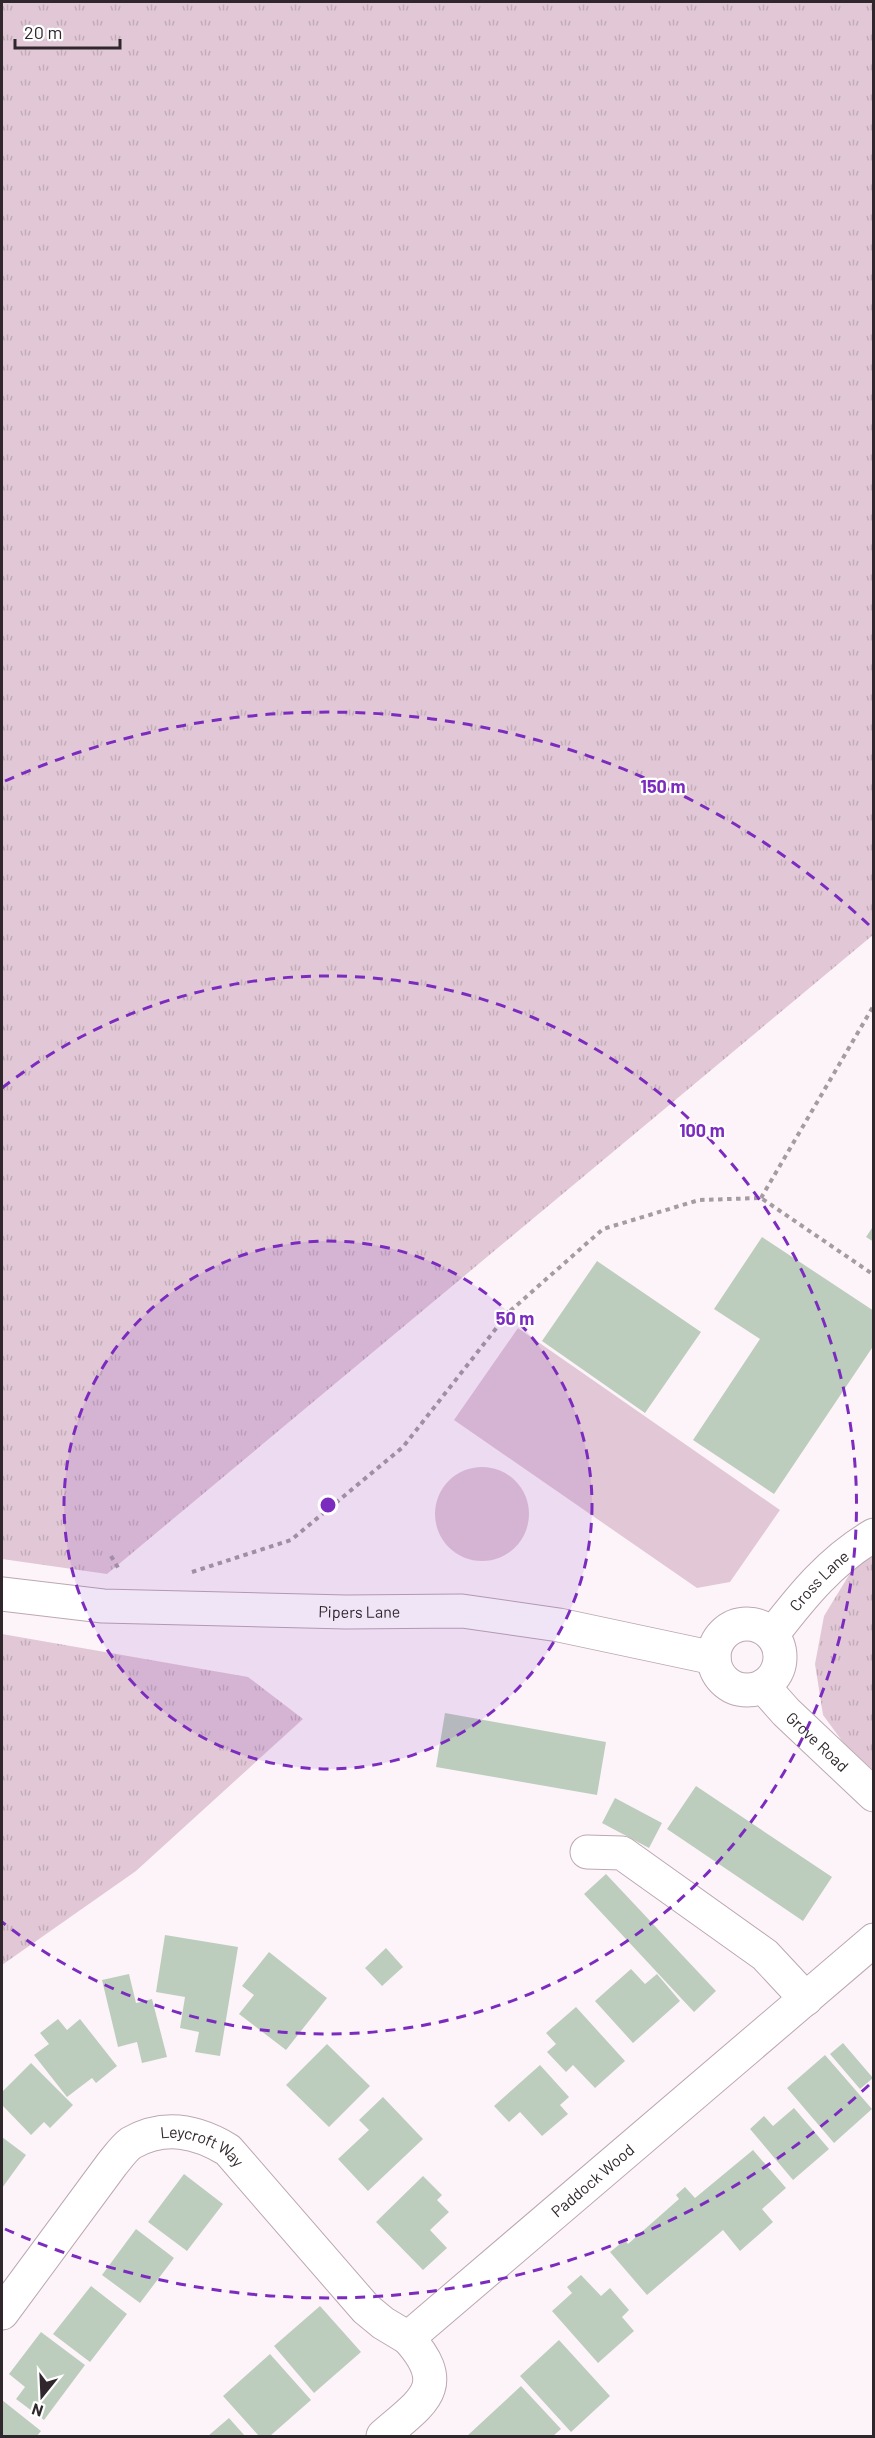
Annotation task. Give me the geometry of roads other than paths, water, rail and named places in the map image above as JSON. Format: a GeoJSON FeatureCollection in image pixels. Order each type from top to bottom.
{"type":"FeatureCollection","features":[{"type":"Feature","properties":{"kind":"street","name":"Cross Lane"},"geometry":{"type":"LineString","coordinates":[[772,1635],[807,1590],[851,1548],[873,1535]]}},
{"type":"Feature","properties":{"kind":"street","name":"Pipers Lane"},"geometry":{"type":"LineString","coordinates":[[2,1594],[104,1606],[346,1612],[462,1611],[559,1625],[714,1658]]}},
{"type":"Feature","properties":{"kind":"street"},"geometry":{"type":"LineString","coordinates":[[755,1624],[772,1635],[777,1643],[780,1662],[777,1672],[764,1686],[742,1689],[731,1686],[723,1678],[714,1658],[720,1639],[735,1626],[755,1624]]}},
{"type":"Feature","properties":{"kind":"street","name":"Grove Road"},"geometry":{"type":"LineString","coordinates":[[764,1686],[786,1712],[873,1795]]}},
{"type":"Feature","properties":{"kind":"street"},"geometry":{"type":"LineString","coordinates":[[587,1852],[622,1852],[765,1955],[806,1999]]}},
{"type":"Feature","properties":{"kind":"street","name":"Paddock Wood"},"geometry":{"type":"LineString","coordinates":[[408,2338],[873,1940]]}},
{"type":"Feature","properties":{"kind":"street","name":"Leycroft Way"},"geometry":{"type":"LineString","coordinates":[[2,2313],[112,2164],[130,2144],[166,2132],[184,2132],[207,2137],[228,2150],[366,2309],[383,2323],[408,2338]]}},
{"type":"Feature","properties":{"kind":"street"},"geometry":{"type":"LineString","coordinates":[[383,2436],[421,2403],[429,2392],[429,2367],[422,2353],[408,2338]]}}]}
